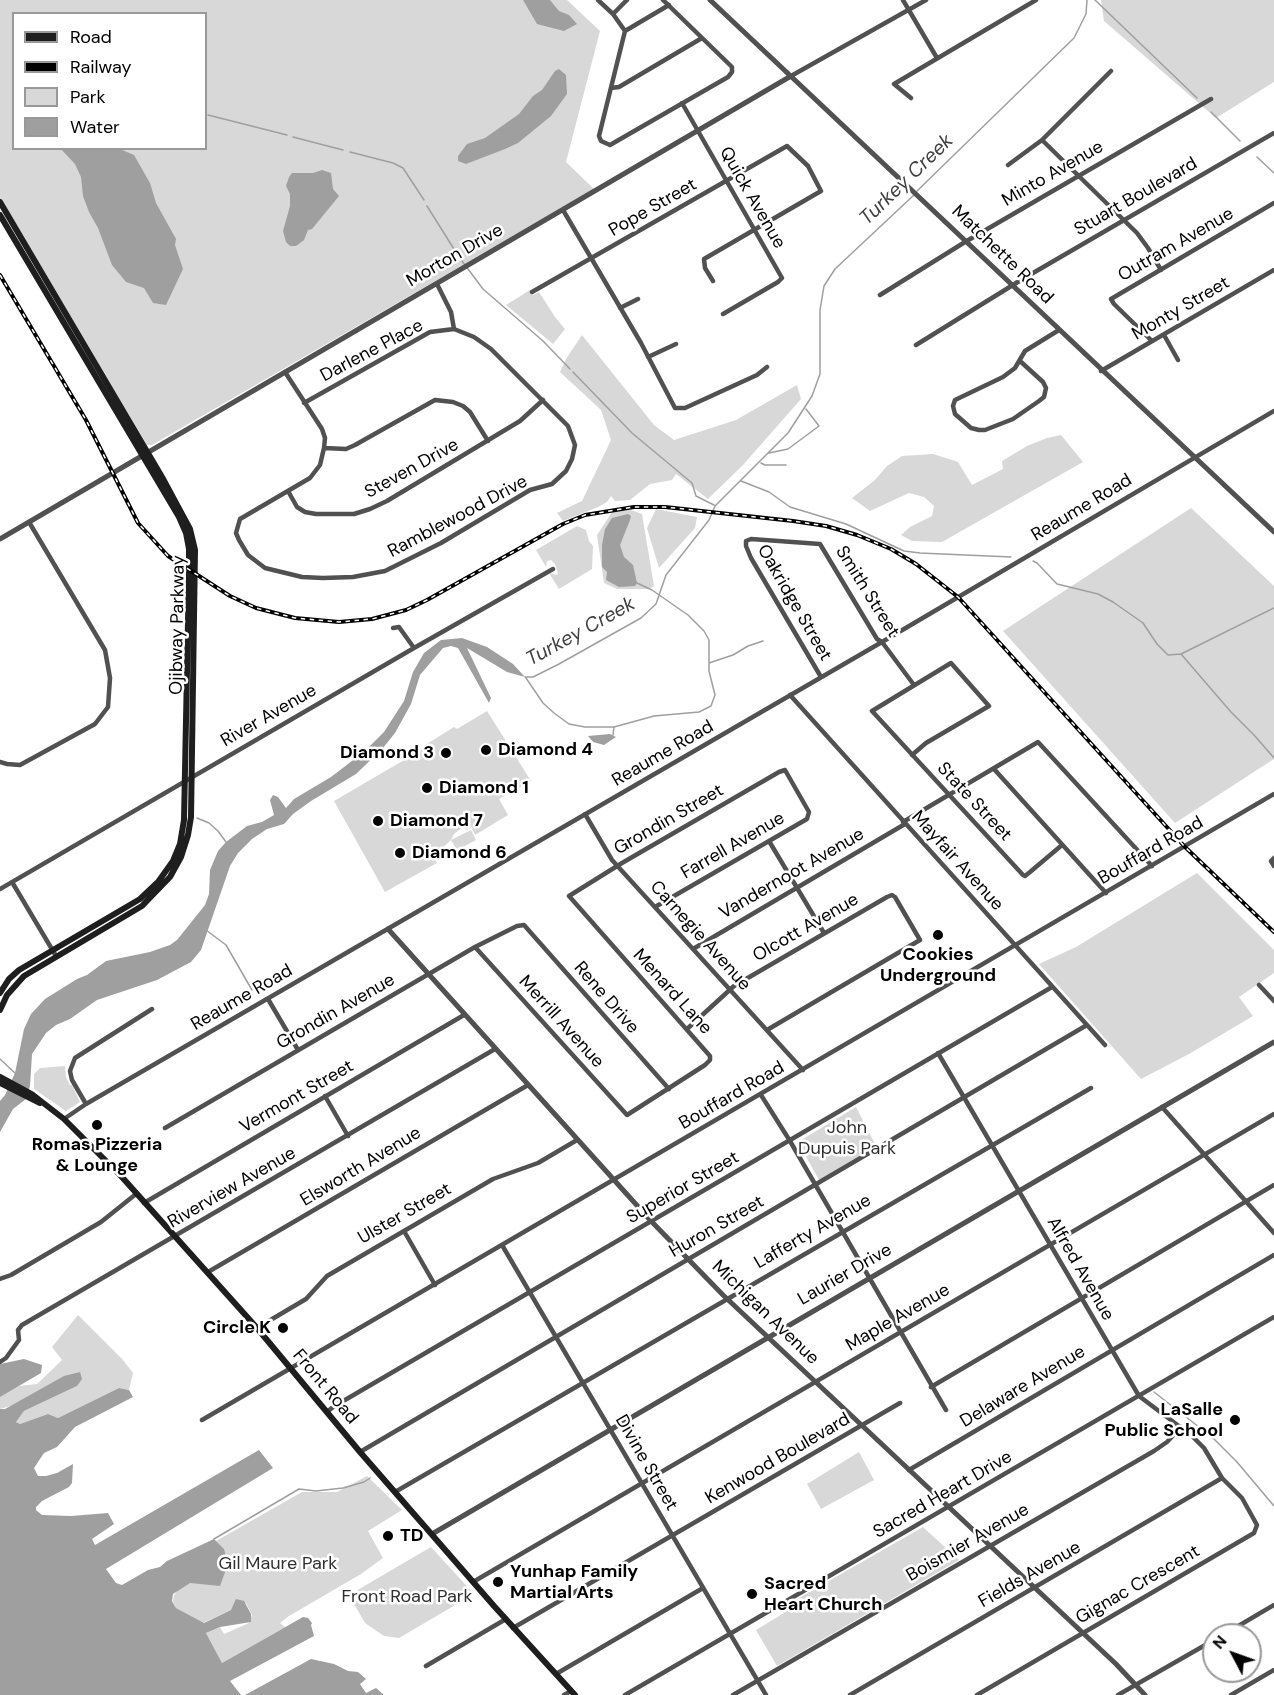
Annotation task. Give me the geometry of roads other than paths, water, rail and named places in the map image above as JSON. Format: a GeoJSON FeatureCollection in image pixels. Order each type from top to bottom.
{"type":"FeatureCollection","features":[{"type":"Feature","properties":{"kind":"main road","name":"Ojibway Parkway"},"geometry":{"type":"LineString","coordinates":[[0,202],[145,454],[179,517],[186,533],[189,549],[188,779],[180,844],[173,861],[158,882],[140,899],[54,953],[24,976],[15,984],[0,1010]]}},
{"type":"Feature","properties":{"kind":"main road","name":"Ojibway Parkway"},"geometry":{"type":"LineString","coordinates":[[0,215],[145,454]]}},
{"type":"Feature","properties":{"kind":"main road","name":"Ojibway Parkway"},"geometry":{"type":"LineString","coordinates":[[0,993],[9,979],[19,970],[54,953]]}},
{"type":"Feature","properties":{"kind":"main road","name":"Front Road"},"geometry":{"type":"LineString","coordinates":[[2,1081],[32,1097],[64,1119],[99,1152],[208,1272],[360,1452],[513,1628],[573,1693]]}},
{"type":"Feature","properties":{"kind":"street"},"geometry":{"type":"LineString","coordinates":[[598,0],[613,14],[625,31]]}},
{"type":"Feature","properties":{"kind":"street"},"geometry":{"type":"LineString","coordinates":[[613,14],[627,0]]}},
{"type":"Feature","properties":{"kind":"street"},"geometry":{"type":"LineString","coordinates":[[663,0],[669,5],[732,67],[732,72],[610,145],[606,144],[599,136],[625,31],[669,5]]}},
{"type":"Feature","properties":{"kind":"street","name":"Matchette Road"},"geometry":{"type":"LineString","coordinates":[[710,0],[1274,532]]}},
{"type":"Feature","properties":{"kind":"street"},"geometry":{"type":"LineString","coordinates":[[903,0],[937,58]]}},
{"type":"Feature","properties":{"kind":"street","name":"Morton Drive"},"geometry":{"type":"LineString","coordinates":[[0,538],[791,76],[926,0]]}},
{"type":"Feature","properties":{"kind":"street"},"geometry":{"type":"LineString","coordinates":[[911,98],[894,84],[1036,0]]}},
{"type":"Feature","properties":{"kind":"street"},"geometry":{"type":"LineString","coordinates":[[611,88],[619,87],[702,38]]}},
{"type":"Feature","properties":{"kind":"street"},"geometry":{"type":"LineString","coordinates":[[1008,165],[1042,140],[1111,71]]}},
{"type":"Feature","properties":{"kind":"street","name":"Minto Avenue"},"geometry":{"type":"LineString","coordinates":[[880,294],[1077,175],[1211,99]]}},
{"type":"Feature","properties":{"kind":"street","name":"Quick Avenue"},"geometry":{"type":"LineString","coordinates":[[682,103],[782,278],[723,314]]}},
{"type":"Feature","properties":{"kind":"street","name":"Stuart Boulevard"},"geometry":{"type":"LineString","coordinates":[[916,345],[1123,220],[1274,133]]}},
{"type":"Feature","properties":{"kind":"street"},"geometry":{"type":"LineString","coordinates":[[1042,140],[1137,233],[1161,270]]}},
{"type":"Feature","properties":{"kind":"street","name":"Pope Street"},"geometry":{"type":"LineString","coordinates":[[532,292],[787,146],[808,166],[821,191],[755,229]]}},
{"type":"Feature","properties":{"kind":"street","name":"Outram Avenue"},"geometry":{"type":"LineString","coordinates":[[1152,341],[1111,299],[1274,203]]}},
{"type":"Feature","properties":{"kind":"street"},"geometry":{"type":"LineString","coordinates":[[563,210],[641,343],[675,408],[685,408],[757,375],[767,367]]}},
{"type":"Feature","properties":{"kind":"street"},"geometry":{"type":"LineString","coordinates":[[713,281],[705,268],[704,259],[755,229]]}},
{"type":"Feature","properties":{"kind":"street","name":"Monty Street"},"geometry":{"type":"LineString","coordinates":[[1101,371],[1274,270]]}},
{"type":"Feature","properties":{"kind":"street"},"geometry":{"type":"LineString","coordinates":[[437,284],[451,312],[454,329]]}},
{"type":"Feature","properties":{"kind":"street"},"geometry":{"type":"LineString","coordinates":[[620,308],[638,299]]}},
{"type":"Feature","properties":{"kind":"street","name":"Ramblewood Drive"},"geometry":{"type":"LineString","coordinates":[[324,448],[320,465],[310,478],[240,519],[236,533],[248,555],[265,568],[302,577],[353,577],[385,571],[441,543],[530,490],[552,484],[560,478],[572,459],[575,445],[568,426],[483,343],[454,329]]}},
{"type":"Feature","properties":{"kind":"street","name":"Darlene Place"},"geometry":{"type":"LineString","coordinates":[[304,403],[430,332],[454,329]]}},
{"type":"Feature","properties":{"kind":"street"},"geometry":{"type":"LineString","coordinates":[[1020,361],[1043,382],[1046,388],[1044,397],[1039,402],[1013,419],[979,430],[971,428],[955,414],[953,406],[955,400],[1003,377],[1020,361],[1024,351],[1059,330]]}},
{"type":"Feature","properties":{"kind":"street"},"geometry":{"type":"LineString","coordinates":[[1164,335],[1178,360]]}},
{"type":"Feature","properties":{"kind":"street"},"geometry":{"type":"LineString","coordinates":[[648,357],[676,344]]}},
{"type":"Feature","properties":{"kind":"street"},"geometry":{"type":"LineString","coordinates":[[285,372],[322,429],[325,438],[324,448],[346,448],[356,445],[435,400],[453,402],[463,406],[470,412],[488,441]]}},
{"type":"Feature","properties":{"kind":"street","name":"Steven Drive"},"geometry":{"type":"LineString","coordinates":[[288,491],[297,507],[305,512],[333,515],[354,514],[387,501],[520,422],[543,400]]}},
{"type":"Feature","properties":{"kind":"street","name":"Reaume Road"},"geometry":{"type":"LineString","coordinates":[[64,1119],[86,1104],[882,642],[1274,411]]}},
{"type":"Feature","properties":{"kind":"street"},"geometry":{"type":"LineString","coordinates":[[0,762],[20,765],[95,724],[108,707],[110,678],[105,650],[29,522]]}},
{"type":"Feature","properties":{"kind":"street","name":"Smith Street"},"geometry":{"type":"LineString","coordinates":[[746,541],[751,539],[820,544],[877,639],[882,642],[914,685]]}},
{"type":"Feature","properties":{"kind":"street","name":"Oakridge Street"},"geometry":{"type":"LineString","coordinates":[[746,541],[751,558],[821,677]]}},
{"type":"Feature","properties":{"kind":"street","name":"River Avenue"},"geometry":{"type":"LineString","coordinates":[[0,889],[553,569]]}},
{"type":"Feature","properties":{"kind":"street"},"geometry":{"type":"LineString","coordinates":[[393,628],[399,627],[414,648]]}},
{"type":"Feature","properties":{"kind":"street"},"geometry":{"type":"LineString","coordinates":[[912,755],[926,743],[989,706],[951,663],[914,685]]}},
{"type":"Feature","properties":{"kind":"street","name":"State Street"},"geometry":{"type":"LineString","coordinates":[[914,685],[872,711],[1023,875],[1025,876],[1062,845]]}},
{"type":"Feature","properties":{"kind":"street","name":"Mayfair Avenue"},"geometry":{"type":"LineString","coordinates":[[790,695],[1105,1045]]}},
{"type":"Feature","properties":{"kind":"street","name":"Vandernoot Avenue"},"geometry":{"type":"LineString","coordinates":[[693,949],[1038,742],[1152,866]]}},
{"type":"Feature","properties":{"kind":"street"},"geometry":{"type":"LineString","coordinates":[[994,769],[1106,893]]}},
{"type":"Feature","properties":{"kind":"street","name":"Farrell Avenue"},"geometry":{"type":"LineString","coordinates":[[656,907],[807,819],[809,812],[785,770]]}},
{"type":"Feature","properties":{"kind":"street","name":"Grondin Street"},"geometry":{"type":"LineString","coordinates":[[569,896],[779,771],[785,770]]}},
{"type":"Feature","properties":{"kind":"street","name":"Bouffard Road"},"geometry":{"type":"LineString","coordinates":[[202,1420],[1274,794]]}},
{"type":"Feature","properties":{"kind":"street","name":"Carnegie Avenue"},"geometry":{"type":"LineString","coordinates":[[585,814],[617,866],[803,1070]]}},
{"type":"Feature","properties":{"kind":"street"},"geometry":{"type":"LineString","coordinates":[[770,841],[824,933]]}},
{"type":"Feature","properties":{"kind":"street"},"geometry":{"type":"LineString","coordinates":[[12,882],[54,953]]}},
{"type":"Feature","properties":{"kind":"street","name":"Olcott Avenue"},"geometry":{"type":"LineString","coordinates":[[687,1029],[734,986],[892,895],[898,899],[920,940],[767,1030]]}},
{"type":"Feature","properties":{"kind":"street","name":"Menard Lane"},"geometry":{"type":"LineString","coordinates":[[569,896],[710,1056],[710,1060],[627,1115]]}},
{"type":"Feature","properties":{"kind":"street","name":"Grondin Avenue"},"geometry":{"type":"LineString","coordinates":[[165,1128],[475,947],[517,926],[524,925]]}},
{"type":"Feature","properties":{"kind":"street","name":"Rene Drive"},"geometry":{"type":"LineString","coordinates":[[524,925],[669,1089]]}},
{"type":"Feature","properties":{"kind":"street","name":"Michigan Avenue"},"geometry":{"type":"LineString","coordinates":[[388,929],[577,1140],[688,1259],[1035,1587],[1145,1695]]}},
{"type":"Feature","properties":{"kind":"street","name":"Merrill Avenue"},"geometry":{"type":"LineString","coordinates":[[475,947],[627,1115]]}},
{"type":"Feature","properties":{"kind":"street"},"geometry":{"type":"LineString","coordinates":[[1259,985],[1274,1001]]}},
{"type":"Feature","properties":{"kind":"street","name":"Superior Street"},"geometry":{"type":"LineString","coordinates":[[327,1412],[1052,987]]}},
{"type":"Feature","properties":{"kind":"street"},"geometry":{"type":"LineString","coordinates":[[268,999],[298,1050]]}},
{"type":"Feature","properties":{"kind":"street"},"geometry":{"type":"LineString","coordinates":[[86,1104],[72,1080],[70,1071],[75,1058],[152,1009]]}},
{"type":"Feature","properties":{"kind":"street","name":"Vermont Street"},"geometry":{"type":"LineString","coordinates":[[144,1203],[464,1015]]}},
{"type":"Feature","properties":{"kind":"street","name":"Huron Street"},"geometry":{"type":"LineString","coordinates":[[360,1452],[1088,1025]]}},
{"type":"Feature","properties":{"kind":"street","name":"Laurier Drive"},"geometry":{"type":"LineString","coordinates":[[432,1534],[1274,1042]]}},
{"type":"Feature","properties":{"kind":"street","name":"Riverview Avenue"},"geometry":{"type":"LineString","coordinates":[[0,1362],[20,1340],[18,1330],[22,1325],[495,1049]]}},
{"type":"Feature","properties":{"kind":"street","name":"Alfred Avenue"},"geometry":{"type":"LineString","coordinates":[[938,1053],[1139,1396],[1181,1427],[1204,1448],[1222,1478]]}},
{"type":"Feature","properties":{"kind":"street","name":"Elsworth Avenue"},"geometry":{"type":"LineString","coordinates":[[208,1272],[528,1085]]}},
{"type":"Feature","properties":{"kind":"street","name":"Lafferty Avenue"},"geometry":{"type":"LineString","coordinates":[[395,1492],[1091,1088]]}},
{"type":"Feature","properties":{"kind":"street"},"geometry":{"type":"LineString","coordinates":[[761,1095],[946,1410]]}},
{"type":"Feature","properties":{"kind":"street"},"geometry":{"type":"LineString","coordinates":[[325,1096],[348,1136]]}},
{"type":"Feature","properties":{"kind":"street"},"geometry":{"type":"LineString","coordinates":[[1162,1107],[1274,1233]]}},
{"type":"Feature","properties":{"kind":"street","name":"Maple Avenue"},"geometry":{"type":"LineString","coordinates":[[473,1582],[1274,1114]]}},
{"type":"Feature","properties":{"kind":"street","name":"Ulster Street"},"geometry":{"type":"LineString","coordinates":[[257,1328],[306,1299],[327,1276],[494,1179],[538,1162],[577,1140]]}},
{"type":"Feature","properties":{"kind":"street"},"geometry":{"type":"LineString","coordinates":[[931,1387],[1274,1185]]}},
{"type":"Feature","properties":{"kind":"street"},"geometry":{"type":"LineString","coordinates":[[0,1279],[11,1275],[101,1222],[136,1194]]}},
{"type":"Feature","properties":{"kind":"street"},"geometry":{"type":"LineString","coordinates":[[404,1231],[435,1285]]}},
{"type":"Feature","properties":{"kind":"street","name":"Divine Street"},"geometry":{"type":"LineString","coordinates":[[502,1245],[766,1695]]}},
{"type":"Feature","properties":{"kind":"street","name":"Delaware Avenue"},"geometry":{"type":"LineString","coordinates":[[909,1470],[1274,1255]]}},
{"type":"Feature","properties":{"kind":"street","name":"Sacred Heart Drive"},"geometry":{"type":"LineString","coordinates":[[625,1695],[1274,1317]]}},
{"type":"Feature","properties":{"kind":"street","name":"Kenwood Boulevard"},"geometry":{"type":"LineString","coordinates":[[513,1628],[900,1403]]}},
{"type":"Feature","properties":{"kind":"street","name":"Boismier Avenue"},"geometry":{"type":"LineString","coordinates":[[733,1695],[1160,1447],[1181,1427]]}},
{"type":"Feature","properties":{"kind":"street","name":"Fields Avenue"},"geometry":{"type":"LineString","coordinates":[[850,1695],[1222,1478]]}},
{"type":"Feature","properties":{"kind":"street","name":"Gignac Crescent"},"geometry":{"type":"LineString","coordinates":[[977,1695],[1254,1533],[1257,1525],[1242,1498],[1222,1478]]}},
{"type":"Feature","properties":{"kind":"street"},"geometry":{"type":"LineString","coordinates":[[556,1674],[703,1588]]}},
{"type":"Feature","properties":{"kind":"street"},"geometry":{"type":"LineString","coordinates":[[1243,1623],[1274,1605]]}},
{"type":"Feature","properties":{"kind":"street"},"geometry":{"type":"LineString","coordinates":[[426,1666],[506,1619]]}},
{"type":"Feature","properties":{"kind":"street"},"geometry":{"type":"LineString","coordinates":[[1118,1695],[1202,1647]]}},
{"type":"Feature","properties":{"kind":"street"},"geometry":{"type":"LineString","coordinates":[[1231,1695],[1274,1670]]}},
{"type":"Feature","properties":{"kind":"street"},"geometry":{"type":"LineString","coordinates":[[564,1695],[573,1693]]}},
{"type":"Feature","properties":{"kind":"water"},"geometry":{"type":"Polygon","coordinates":[[[523,0],[550,0],[559,11],[569,15],[577,24],[564,31],[537,24],[523,0]]]}},
{"type":"Feature","properties":{"kind":"water"},"geometry":{"type":"Polygon","coordinates":[[[559,69],[566,75],[567,94],[551,116],[518,143],[466,164],[458,161],[458,156],[467,144],[485,138],[519,114],[559,69]]]}},
{"type":"Feature","properties":{"kind":"water"},"geometry":{"type":"Polygon","coordinates":[[[62,150],[122,150],[134,155],[176,239],[175,245],[183,269],[166,305],[153,303],[144,288],[126,282],[112,265],[83,196],[81,177],[75,164],[62,150]]]}},
{"type":"Feature","properties":{"kind":"water"},"geometry":{"type":"Polygon","coordinates":[[[322,170],[331,173],[333,189],[339,196],[312,229],[308,230],[304,240],[296,246],[290,246],[286,242],[283,231],[290,206],[290,194],[286,186],[289,177],[292,173],[313,173],[322,170]]]}},
{"type":"Feature","properties":{"kind":"water"},"geometry":{"type":"Polygon","coordinates":[[[628,514],[631,516],[630,520],[620,545],[624,557],[633,565],[637,583],[635,586],[619,587],[606,580],[607,572],[602,567],[602,545],[605,529],[612,518],[628,514]]]}},
{"type":"Feature","properties":{"kind":"water","name":"Turkey Creek"},"geometry":{"type":"Polygon","coordinates":[[[462,638],[487,647],[513,664],[525,677],[507,672],[467,648],[491,698],[489,703],[458,648],[451,646],[443,648],[420,675],[411,704],[395,733],[383,748],[356,774],[311,801],[284,824],[267,829],[252,839],[238,853],[230,866],[201,950],[191,962],[157,980],[97,1000],[46,1033],[32,1054],[30,1086],[26,1099],[13,1109],[0,1132],[0,1101],[15,1073],[24,1029],[31,1014],[45,999],[87,975],[106,961],[150,952],[177,940],[205,905],[209,894],[210,870],[218,851],[226,842],[247,826],[262,822],[274,815],[270,800],[273,795],[278,797],[286,808],[294,799],[331,777],[365,751],[384,732],[404,701],[413,672],[424,653],[441,640],[462,638]]]}},
{"type":"Feature","properties":{"kind":"water"},"geometry":{"type":"Polygon","coordinates":[[[610,734],[616,737],[604,745],[593,742],[588,736],[610,734]]]}},
{"type":"Feature","properties":{"kind":"water"},"geometry":{"type":"Polygon","coordinates":[[[24,1359],[42,1365],[41,1373],[0,1397],[0,1364],[24,1359]]]}},
{"type":"Feature","properties":{"kind":"water"},"geometry":{"type":"Polygon","coordinates":[[[80,1372],[82,1379],[77,1386],[24,1411],[16,1422],[20,1424],[48,1414],[58,1418],[119,1388],[129,1390],[133,1397],[75,1427],[57,1447],[44,1453],[34,1468],[38,1476],[46,1476],[73,1464],[72,1483],[69,1487],[42,1501],[36,1510],[42,1515],[71,1516],[108,1513],[114,1524],[92,1539],[95,1545],[259,1450],[273,1468],[106,1569],[116,1583],[122,1585],[214,1539],[224,1549],[228,1564],[220,1586],[190,1583],[173,1594],[172,1601],[176,1608],[204,1623],[231,1610],[236,1599],[244,1601],[251,1614],[251,1622],[220,1627],[206,1633],[222,1663],[303,1617],[308,1618],[312,1623],[314,1636],[230,1681],[241,1695],[0,1695],[0,1409],[5,1409],[64,1376],[80,1372]]]}},
{"type":"Feature","properties":{"kind":"water"},"geometry":{"type":"Polygon","coordinates":[[[311,1659],[358,1672],[366,1679],[360,1684],[366,1693],[376,1688],[384,1695],[245,1695],[311,1659]]]}},
{"type":"Feature","properties":{"kind":"waterway","name":"Turkey Creek"},"geometry":{"type":"LineString","coordinates":[[917,191],[1074,38],[1086,14],[1087,0]]}},
{"type":"Feature","properties":{"kind":"waterway"},"geometry":{"type":"LineString","coordinates":[[1095,0],[1197,98]]}},
{"type":"Feature","properties":{"kind":"waterway"},"geometry":{"type":"LineString","coordinates":[[1211,112],[1240,141]]}},
{"type":"Feature","properties":{"kind":"waterway"},"geometry":{"type":"LineString","coordinates":[[208,115],[287,135]]}},
{"type":"Feature","properties":{"kind":"waterway"},"geometry":{"type":"LineString","coordinates":[[293,137],[343,150]]}},
{"type":"Feature","properties":{"kind":"waterway"},"geometry":{"type":"LineString","coordinates":[[350,152],[393,163],[403,168],[424,200]]}},
{"type":"Feature","properties":{"kind":"waterway"},"geometry":{"type":"LineString","coordinates":[[1257,157],[1274,173]]}},
{"type":"Feature","properties":{"kind":"waterway","name":"Turkey Creek"},"geometry":{"type":"LineString","coordinates":[[525,677],[533,677],[559,664],[641,618],[656,604],[666,575],[709,520],[715,506],[788,433],[812,396],[820,374],[820,310],[824,286],[835,269],[914,195]]}},
{"type":"Feature","properties":{"kind":"waterway"},"geometry":{"type":"LineString","coordinates":[[427,206],[459,257],[483,289],[543,341],[570,369]]}},
{"type":"Feature","properties":{"kind":"waterway"},"geometry":{"type":"LineString","coordinates":[[573,372],[632,433],[692,483],[696,496],[714,505]]}},
{"type":"Feature","properties":{"kind":"waterway","name":"Turkey Creek"},"geometry":{"type":"LineString","coordinates":[[769,453],[788,449],[819,426],[806,409]]}},
{"type":"Feature","properties":{"kind":"waterway"},"geometry":{"type":"LineString","coordinates":[[761,463],[786,465]]}},
{"type":"Feature","properties":{"kind":"waterway"},"geometry":{"type":"LineString","coordinates":[[741,481],[769,492],[790,507],[846,524],[904,551],[1011,557]]}},
{"type":"Feature","properties":{"kind":"waterway"},"geometry":{"type":"LineString","coordinates":[[1033,561],[1057,584],[1098,594],[1113,602],[1143,623],[1157,644],[1168,655],[1181,654],[1274,608]]}},
{"type":"Feature","properties":{"kind":"waterway"},"geometry":{"type":"LineString","coordinates":[[526,678],[543,703],[554,713],[569,724],[585,727],[614,727],[654,716],[699,712],[711,706],[715,695],[709,671],[709,640],[704,631],[688,615],[652,590],[637,583]]}},
{"type":"Feature","properties":{"kind":"waterway"},"geometry":{"type":"LineString","coordinates":[[709,663],[763,641]]}},
{"type":"Feature","properties":{"kind":"waterway"},"geometry":{"type":"LineString","coordinates":[[1181,654],[1274,758]]}},
{"type":"Feature","properties":{"kind":"waterway"},"geometry":{"type":"LineString","coordinates":[[613,735],[614,727]]}},
{"type":"Feature","properties":{"kind":"waterway"},"geometry":{"type":"LineString","coordinates":[[197,818],[209,823],[226,842]]}},
{"type":"Feature","properties":{"kind":"waterway"},"geometry":{"type":"LineString","coordinates":[[206,930],[226,945],[252,990]]}},
{"type":"Feature","properties":{"kind":"waterway"},"geometry":{"type":"LineString","coordinates":[[0,1059],[15,1073]]}},
{"type":"Feature","properties":{"kind":"waterway"},"geometry":{"type":"LineString","coordinates":[[1154,1392],[1213,1438],[1237,1462],[1274,1506]]}},
{"type":"Feature","properties":{"kind":"waterway"},"geometry":{"type":"LineString","coordinates":[[214,1539],[299,1489],[316,1491],[343,1488],[370,1478]]}},
{"type":"Feature","properties":{"kind":"railway"},"geometry":{"type":"LineString","coordinates":[[0,275],[86,420],[138,523],[168,556],[230,596],[256,608],[295,618],[339,622],[372,619],[406,610],[427,600],[563,524],[585,515],[634,507],[665,507],[793,521],[826,526],[857,535],[891,549],[916,564],[958,597],[1185,847],[1274,932]]}},
{"type":"Feature","properties":{"kind":"place","name":"Diamond 4"},"geometry":{"type":"Point","coordinates":[486,750]}},
{"type":"Feature","properties":{"kind":"place","name":"Diamond 3"},"geometry":{"type":"Point","coordinates":[446,753]}},
{"type":"Feature","properties":{"kind":"place","name":"Diamond 1"},"geometry":{"type":"Point","coordinates":[427,788]}},
{"type":"Feature","properties":{"kind":"place","name":"Diamond 7"},"geometry":{"type":"Point","coordinates":[378,821]}},
{"type":"Feature","properties":{"kind":"place","name":"Diamond 6"},"geometry":{"type":"Point","coordinates":[400,853]}},
{"type":"Feature","properties":{"kind":"place","name":"Cookies Underground"},"geometry":{"type":"Point","coordinates":[938,935]}},
{"type":"Feature","properties":{"kind":"place","name":"Romas Pizzeria & Lounge"},"geometry":{"type":"Point","coordinates":[97,1125]}},
{"type":"Feature","properties":{"kind":"place","name":"Circle K"},"geometry":{"type":"Point","coordinates":[283,1328]}},
{"type":"Feature","properties":{"kind":"place","name":"LaSalle Public School"},"geometry":{"type":"Point","coordinates":[1235,1420]}},
{"type":"Feature","properties":{"kind":"place","name":"TD"},"geometry":{"type":"Point","coordinates":[388,1536]}},
{"type":"Feature","properties":{"kind":"place","name":"Yunhap Family Martial Arts"},"geometry":{"type":"Point","coordinates":[498,1582]}},
{"type":"Feature","properties":{"kind":"place","name":"Sacred Heart Church"},"geometry":{"type":"Point","coordinates":[752,1594]}},
{"type":"Feature","properties":{"kind":"park label","name":"John Dupuis Park"},"geometry":{"type":"Point","coordinates":[847,1138]}},
{"type":"Feature","properties":{"kind":"park label","name":"Gil Maure Park"},"geometry":{"type":"Point","coordinates":[278,1564]}},
{"type":"Feature","properties":{"kind":"park label","name":"Front Road Park"},"geometry":{"type":"Point","coordinates":[407,1597]}}]}
